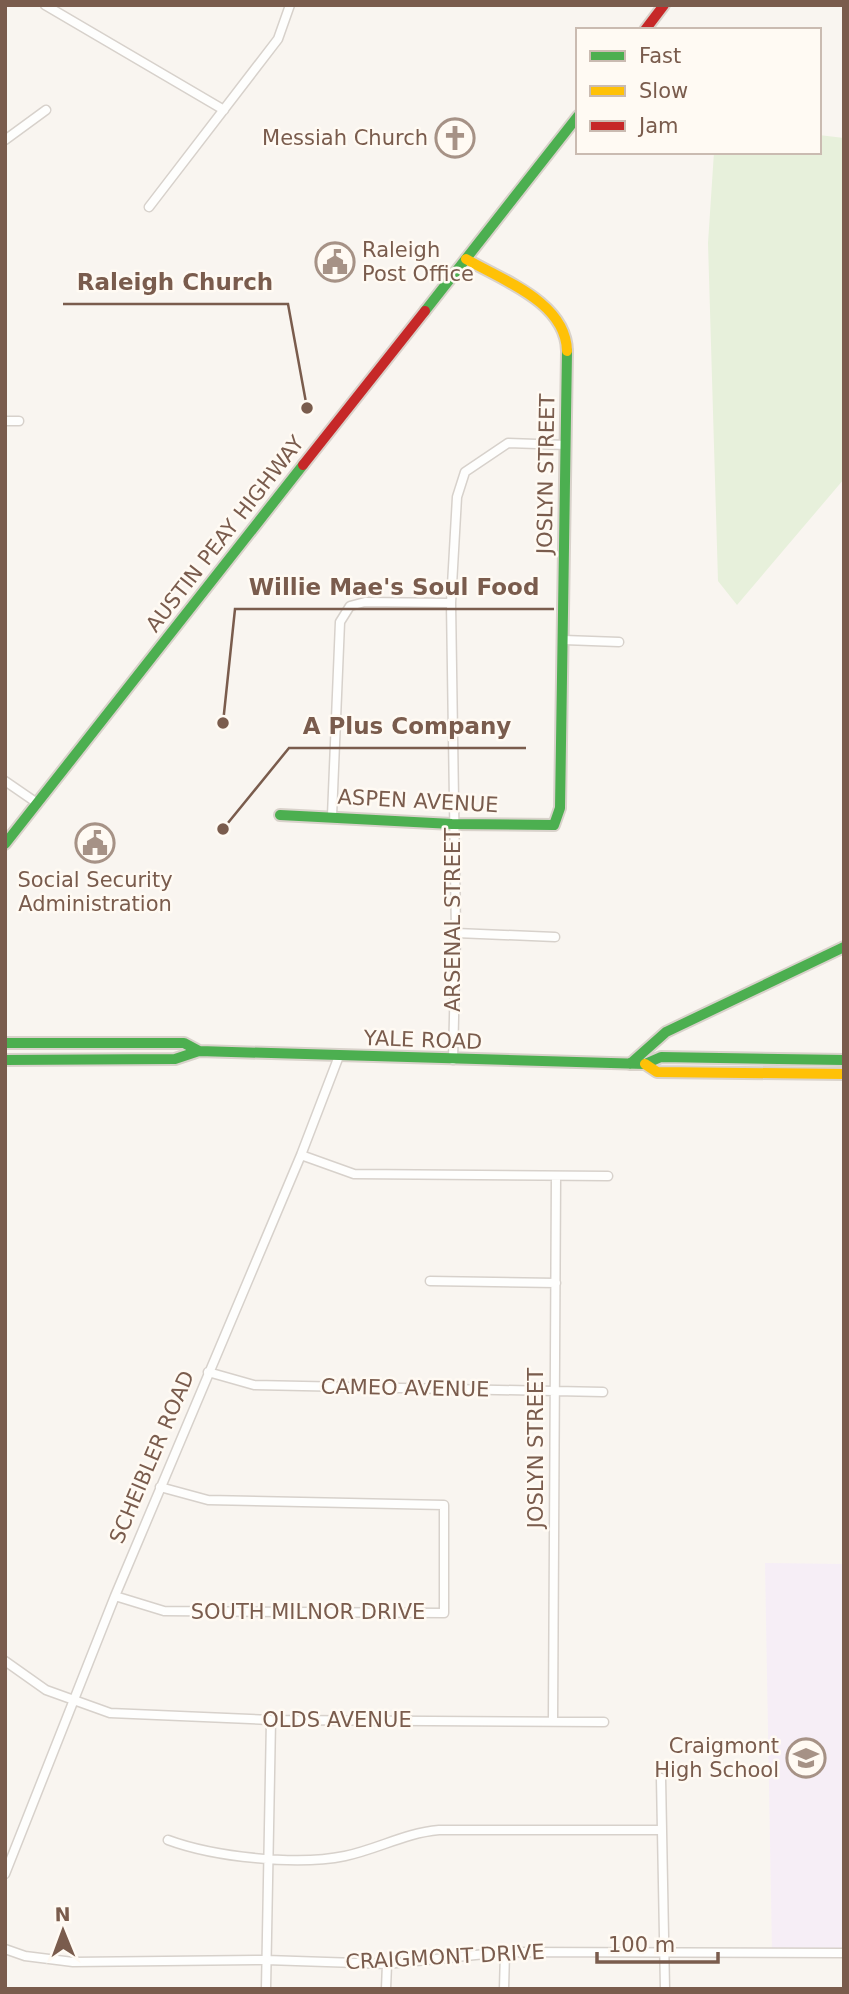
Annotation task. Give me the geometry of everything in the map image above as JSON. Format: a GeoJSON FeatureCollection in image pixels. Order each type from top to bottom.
{"type":"FeatureCollection","features":[{"type":"Feature","properties":{"kind":"main road"},"geometry":{"type":"LineString","coordinates":[[647,28],[664,5]]}},
{"type":"Feature","properties":{"kind":"main road","name":"AUSTIN PEAY HIGHWAY"},"geometry":{"type":"LineString","coordinates":[[5,844],[576,119]]}},
{"type":"Feature","properties":{"kind":"main road","name":"JOSLYN STREET"},"geometry":{"type":"LineString","coordinates":[[466,260],[543,304],[561,324],[567,346],[560,808],[554,825]]}},
{"type":"Feature","properties":{"kind":"main road","name":"ASPEN AVENUE"},"geometry":{"type":"LineString","coordinates":[[280,816],[332,816],[453,824],[554,825]]}},
{"type":"Feature","properties":{"kind":"main road"},"geometry":{"type":"LineString","coordinates":[[631,1064],[666,1032],[844,947]]}},
{"type":"Feature","properties":{"kind":"main road","name":"YALE ROAD"},"geometry":{"type":"LineString","coordinates":[[5,1043],[184,1043],[199,1051]]}},
{"type":"Feature","properties":{"kind":"main road","name":"YALE ROAD"},"geometry":{"type":"LineString","coordinates":[[5,1060],[175,1059],[199,1051],[631,1064],[645,1064],[661,1057],[844,1060]]}},
{"type":"Feature","properties":{"kind":"main road","name":"YALE ROAD"},"geometry":{"type":"LineString","coordinates":[[645,1064],[657,1072],[844,1074]]}},
{"type":"Feature","properties":{"kind":"street"},"geometry":{"type":"LineString","coordinates":[[45,5],[224,110]]}},
{"type":"Feature","properties":{"kind":"street"},"geometry":{"type":"LineString","coordinates":[[149,207],[278,39],[290,5]]}},
{"type":"Feature","properties":{"kind":"street"},"geometry":{"type":"LineString","coordinates":[[5,140],[46,110]]}},
{"type":"Feature","properties":{"kind":"street"},"geometry":{"type":"LineString","coordinates":[[5,421],[19,421]]}},
{"type":"Feature","properties":{"kind":"street","name":"ARSENAL STREET"},"geometry":{"type":"LineString","coordinates":[[453,1060],[456,933],[452,603],[457,497],[465,472],[508,443],[566,445]]}},
{"type":"Feature","properties":{"kind":"street"},"geometry":{"type":"LineString","coordinates":[[332,816],[340,622],[350,606],[365,602],[452,603]]}},
{"type":"Feature","properties":{"kind":"street"},"geometry":{"type":"LineString","coordinates":[[564,640],[619,642]]}},
{"type":"Feature","properties":{"kind":"street"},"geometry":{"type":"LineString","coordinates":[[5,781],[37,803]]}},
{"type":"Feature","properties":{"kind":"street"},"geometry":{"type":"LineString","coordinates":[[456,933],[555,937]]}},
{"type":"Feature","properties":{"kind":"street","name":"SCHEIBLER ROAD"},"geometry":{"type":"LineString","coordinates":[[5,1874],[115,1595],[301,1155],[339,1056]]}},
{"type":"Feature","properties":{"kind":"street"},"geometry":{"type":"LineString","coordinates":[[301,1155],[354,1174],[608,1176]]}},
{"type":"Feature","properties":{"kind":"street","name":"JOSLYN STREET"},"geometry":{"type":"LineString","coordinates":[[553,1721],[556,1176]]}},
{"type":"Feature","properties":{"kind":"street"},"geometry":{"type":"LineString","coordinates":[[430,1281],[556,1283]]}},
{"type":"Feature","properties":{"kind":"street","name":"CAMEO AVENUE"},"geometry":{"type":"LineString","coordinates":[[208,1372],[254,1385],[603,1392]]}},
{"type":"Feature","properties":{"kind":"street","name":"SOUTH MILNOR DRIVE"},"geometry":{"type":"LineString","coordinates":[[115,1595],[164,1611],[444,1613],[444,1505],[208,1500],[160,1487]]}},
{"type":"Feature","properties":{"kind":"street","name":"OLDS AVENUE"},"geometry":{"type":"LineString","coordinates":[[5,1661],[46,1690],[72,1702],[110,1713],[271,1720],[604,1721]]}},
{"type":"Feature","properties":{"kind":"street"},"geometry":{"type":"LineString","coordinates":[[266,1989],[271,1859],[271,1720]]}},
{"type":"Feature","properties":{"kind":"street"},"geometry":{"type":"LineString","coordinates":[[662,1778],[665,1989]]}},
{"type":"Feature","properties":{"kind":"street"},"geometry":{"type":"LineString","coordinates":[[168,1840],[193,1849],[271,1859],[344,1856],[413,1832],[439,1830],[661,1830]]}},
{"type":"Feature","properties":{"kind":"street","name":"CRAIGMONT DRIVE"},"geometry":{"type":"LineString","coordinates":[[5,1949],[24,1956],[73,1962],[266,1960],[387,1964],[505,1952],[844,1953]]}},
{"type":"Feature","properties":{"kind":"street"},"geometry":{"type":"LineString","coordinates":[[505,1952],[505,1989]]}},
{"type":"Feature","properties":{"kind":"street"},"geometry":{"type":"LineString","coordinates":[[386,1989],[387,1964]]}},
{"type":"Feature","properties":{"kind":"shaded area","name":"Craigmont High School"},"geometry":{"type":"Polygon","coordinates":[[[765,1563],[844,1564],[844,1953],[772,1952],[765,1563]]]}},
{"type":"Feature","properties":{"kind":"green space"},"geometry":{"type":"Polygon","coordinates":[[[821,135],[844,138],[844,479],[737,605],[718,581],[708,243],[714,154],[821,154],[821,135]]]}},
{"type":"Feature","properties":{"kind":"traffic: fast"},"geometry":{"type":"LineString","coordinates":[[425,311],[576,119]]}},
{"type":"Feature","properties":{"kind":"traffic: fast"},"geometry":{"type":"LineString","coordinates":[[280,815],[452,824],[554,825],[560,808],[567,351]]}},
{"type":"Feature","properties":{"kind":"traffic: fast"},"geometry":{"type":"LineString","coordinates":[[5,844],[303,465]]}},
{"type":"Feature","properties":{"kind":"traffic: fast"},"geometry":{"type":"LineString","coordinates":[[630,1064],[666,1032],[844,947]]}},
{"type":"Feature","properties":{"kind":"traffic: fast"},"geometry":{"type":"LineString","coordinates":[[5,1043],[184,1043],[199,1051]]}},
{"type":"Feature","properties":{"kind":"traffic: fast"},"geometry":{"type":"LineString","coordinates":[[5,1060],[175,1059],[199,1051],[645,1064],[661,1057],[844,1060]]}},
{"type":"Feature","properties":{"kind":"traffic: slow"},"geometry":{"type":"LineString","coordinates":[[466,259],[514,284],[544,306],[556,319],[564,334],[567,351]]}},
{"type":"Feature","properties":{"kind":"traffic: slow"},"geometry":{"type":"LineString","coordinates":[[645,1064],[657,1072],[844,1074]]}},
{"type":"Feature","properties":{"kind":"traffic: jam"},"geometry":{"type":"LineString","coordinates":[[647,28],[664,5]]}},
{"type":"Feature","properties":{"kind":"traffic: jam"},"geometry":{"type":"LineString","coordinates":[[303,465],[425,311]]}},
{"type":"Feature","properties":{"kind":"place","name":"Messiah Church"},"geometry":{"type":"Point","coordinates":[455,138]}},
{"type":"Feature","properties":{"kind":"place","name":"Raleigh Post Office"},"geometry":{"type":"Point","coordinates":[335,262]}},
{"type":"Feature","properties":{"kind":"place","name":"Raleigh Church"},"geometry":{"type":"Point","coordinates":[307,408]}},
{"type":"Feature","properties":{"kind":"place","name":"Willie Mae's Soul Food"},"geometry":{"type":"Point","coordinates":[223,723]}},
{"type":"Feature","properties":{"kind":"place","name":"A Plus Company"},"geometry":{"type":"Point","coordinates":[223,829]}},
{"type":"Feature","properties":{"kind":"place","name":"Social Security Administration"},"geometry":{"type":"Point","coordinates":[95,843]}},
{"type":"Feature","properties":{"kind":"place","name":"Craigmont High School"},"geometry":{"type":"Point","coordinates":[806,1758]}}]}
